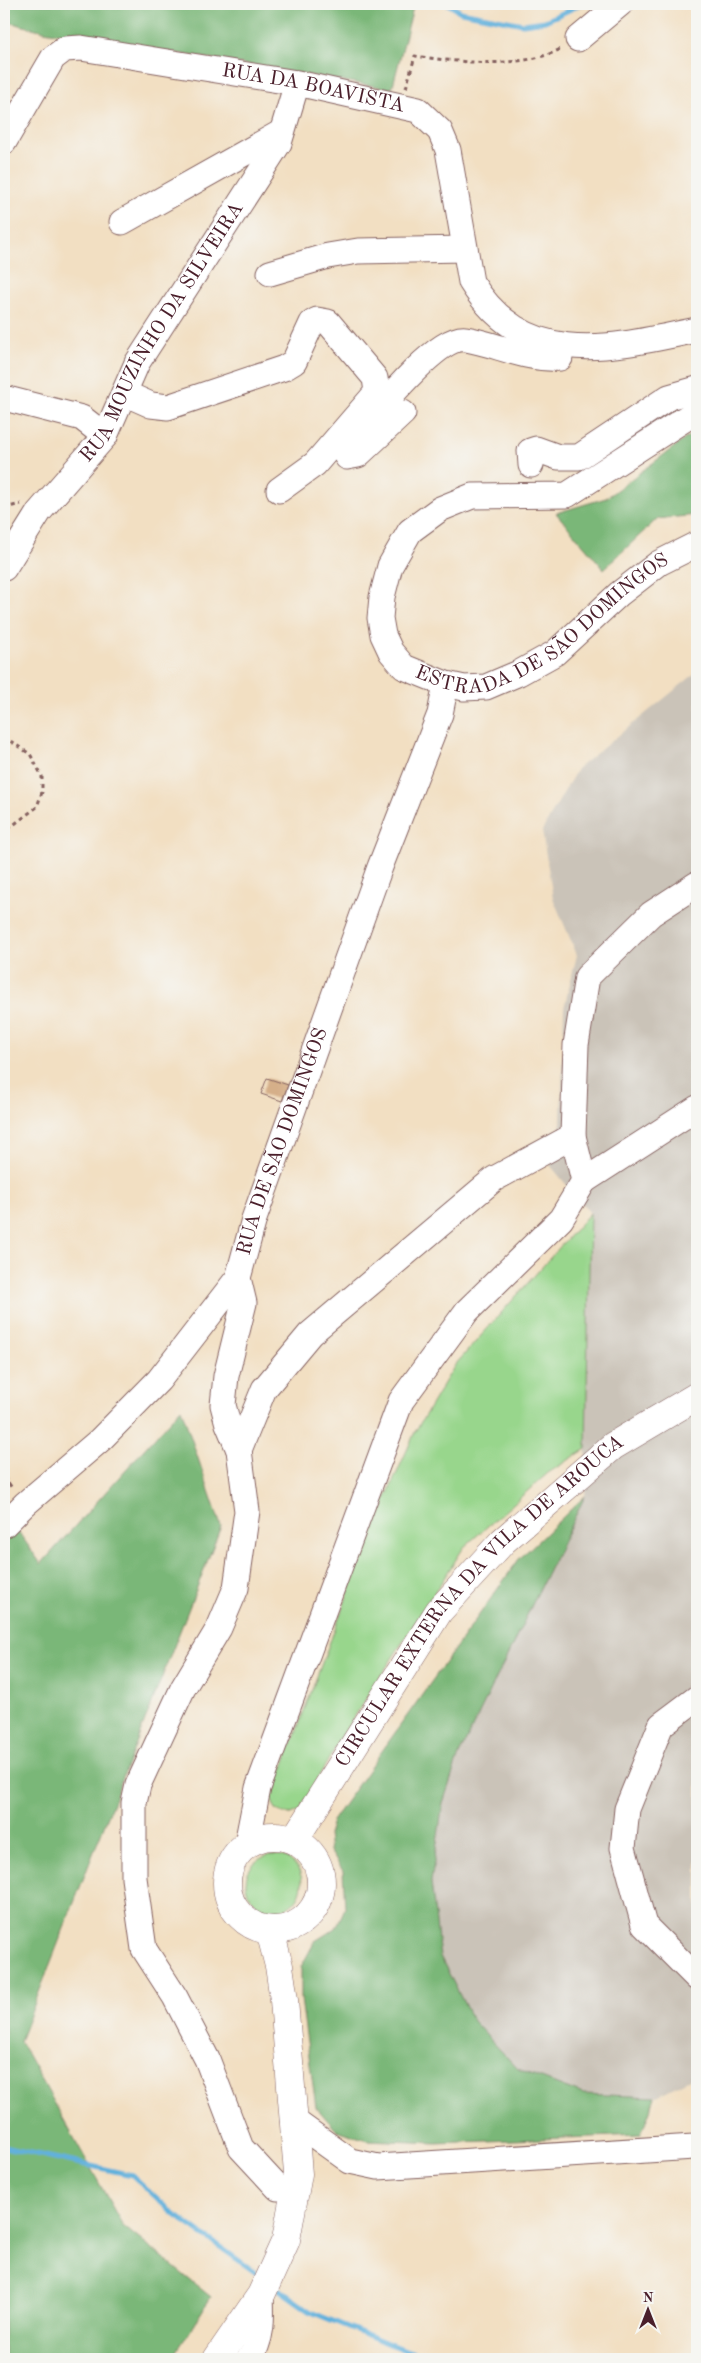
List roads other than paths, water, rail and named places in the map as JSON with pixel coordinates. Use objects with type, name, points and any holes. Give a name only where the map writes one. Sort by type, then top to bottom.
[{"type":"main road","name":"CIRCULAR EXTERNA DA VILA DE AROUCA","points":[[294,1840],[439,1611],[502,1541],[613,1446],[697,1396]]},
{"type":"main road","points":[[266,1837],[285,1837],[294,1840],[308,1850],[317,1864],[322,1879],[320,1896],[313,1911],[302,1922],[287,1929],[270,1931],[254,1926],[240,1917],[231,1903],[227,1887],[228,1870],[235,1856],[248,1844],[266,1837]]},
{"type":"main road","points":[[216,2359],[261,2295],[286,2240],[298,2174],[283,1992],[270,1931]]},
{"type":"street","points":[[578,39],[620,4]]},
{"type":"street","name":"RUA DA BOAVISTA","points":[[4,142],[53,58],[65,49],[81,48],[297,83],[418,110],[440,131],[448,150],[471,282],[482,299],[520,333],[549,344],[620,346],[697,330]]},
{"type":"street","name":"RUA MOUZINHO DA SILVEIRA","points":[[4,568],[39,512],[105,436],[137,363],[279,143],[297,83]]},
{"type":"street","points":[[122,222],[282,132]]},
{"type":"street","points":[[270,272],[328,256],[358,251],[465,249]]},
{"type":"street","points":[[124,393],[151,405],[168,407],[275,371],[294,362],[312,323],[317,320],[328,322],[375,378],[377,392],[315,464],[279,490]]},
{"type":"street","points":[[403,413],[358,455],[347,457],[344,452],[346,448],[408,378],[427,358],[452,341],[466,339],[554,359],[576,355],[581,352],[584,345]]},
{"type":"street","points":[[531,465],[530,451],[536,449],[558,457],[579,457],[669,397],[697,389]]},
{"type":"street","points":[[4,398],[82,418],[105,436]]},
{"type":"street","name":"ESTRADA DE SÃO DOMINGOS","points":[[697,411],[567,495],[472,496],[440,509],[410,531],[390,566],[384,589],[380,618],[383,635],[391,652],[404,666],[446,684],[464,688],[486,686],[519,673],[555,653],[619,594],[659,563],[697,544]]},
{"type":"street","name":"RUA DE SÃO DOMINGOS","points":[[4,1525],[100,1440],[159,1380],[238,1278],[254,1219],[380,867],[440,714],[446,684]]},
{"type":"street","points":[[584,1182],[572,1136],[576,1045],[587,977],[651,914],[697,884]]},
{"type":"street","points":[[248,1844],[258,1788],[401,1401],[467,1311],[561,1219],[584,1182],[697,1108]]},
{"type":"street","points":[[239,1450],[264,1389],[310,1334],[494,1179],[572,1136]]},
{"type":"street","points":[[238,1278],[244,1303],[226,1376],[223,1406],[239,1450],[248,1511],[236,1588],[219,1628],[183,1688],[138,1785],[134,1803],[134,1878],[144,1949],[175,1997],[208,2059],[241,2148],[278,2188]]},
{"type":"street","points":[[697,1698],[661,1725],[627,1809],[623,1848],[644,1925],[697,1978]]},
{"type":"street","points":[[293,2120],[350,2161],[378,2167],[694,2147]]},
{"type":"street","points":[[249,2359],[256,2350],[262,2322],[261,2295]]},
{"type":"waterway","points":[[448,4],[461,12],[523,24],[545,21],[582,4]]},
{"type":"waterway","points":[[4,2147],[132,2175],[174,2214],[255,2272]]},
{"type":"waterway","points":[[280,2290],[311,2312],[402,2349],[433,2359]]}]
